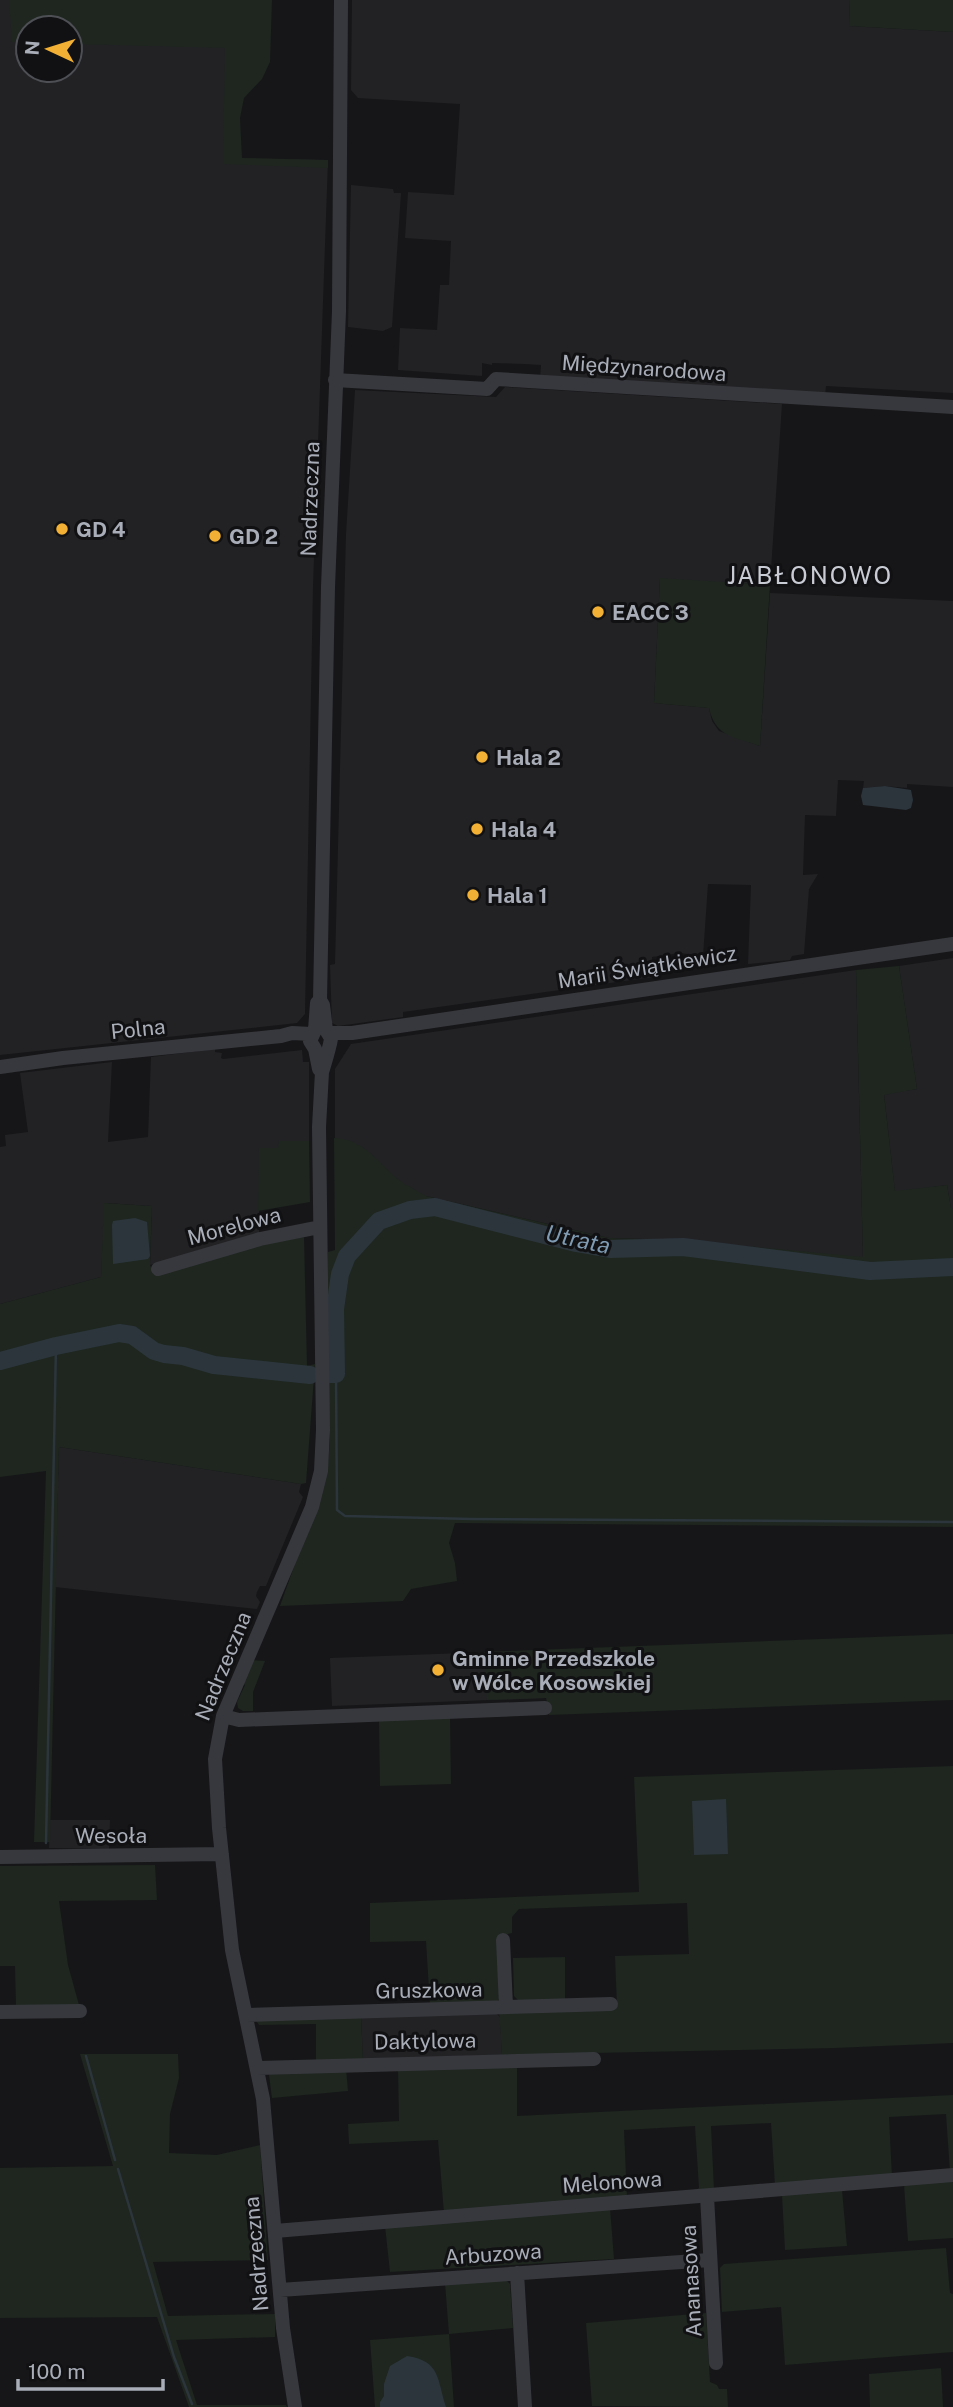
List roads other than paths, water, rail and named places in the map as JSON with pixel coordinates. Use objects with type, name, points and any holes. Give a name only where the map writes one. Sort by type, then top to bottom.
[{"type":"street","name":"Nadrzeczna","points":[[295,2407],[280,2290],[263,2099],[232,1950],[215,1759],[223,1716],[308,1519],[318,1483],[323,1430],[319,1127],[321,1039],[317,1003],[320,1000],[329,573],[341,196],[341,0]]},
{"type":"street","name":"Międzynarodowa","points":[[335,380],[487,389],[496,379],[953,407]]},
{"type":"street","name":"Marii Świątkiewicz","points":[[321,1039],[344,1038],[348,1034],[953,944]]},
{"type":"street","name":"Polna","points":[[0,1067],[281,1036],[284,1039],[321,1039]]},
{"type":"street","name":"Morelowa","points":[[158,1269],[260,1239],[320,1227]]},
{"type":"street","points":[[223,1716],[239,1720],[545,1708]]},
{"type":"street","name":"Wesoła","points":[[0,1857],[222,1854]]},
{"type":"street","points":[[503,1940],[506,2006]]},
{"type":"street","name":"Gruszkowa","points":[[247,2015],[611,2004]]},
{"type":"street","points":[[0,2012],[80,2011]]},
{"type":"street","name":"Daktylowa","points":[[258,2068],[594,2059]]},
{"type":"street","name":"Melonowa","points":[[275,2231],[953,2175]]},
{"type":"street","name":"Ananasowa","points":[[708,2196],[716,2362]]},
{"type":"street","name":"Arbuzowa","points":[[280,2290],[710,2260]]},
{"type":"street","points":[[517,2273],[525,2407]]},
{"type":"waterway","name":"Utrata","points":[[330,1374],[336,1374],[335,1309],[340,1274],[347,1256],[379,1221],[410,1210],[435,1207],[576,1243],[610,1249],[683,1247],[870,1271],[953,1267]]},
{"type":"waterway","name":"Utrata","points":[[0,1361],[119,1333],[132,1335],[154,1351],[214,1365],[310,1375]]},
{"type":"waterway","points":[[46,1843],[56,1346]]},
{"type":"waterway","points":[[336,1374],[337,1510],[345,1516],[953,1522]]},
{"type":"waterway","points":[[86,2056],[115,2160]]},
{"type":"waterway","points":[[118,2169],[174,2357],[192,2404]]},
{"type":"place","name":"GD 4","points":[[62,529]]},
{"type":"place","name":"GD 2","points":[[215,536]]},
{"type":"place","name":"EACC 3","points":[[598,612]]},
{"type":"place","name":"Hala 2","points":[[482,757]]},
{"type":"place","name":"Hala 4","points":[[477,829]]},
{"type":"place","name":"Hala 1","points":[[473,895]]},
{"type":"place","name":"Gminne Przedszkole w Wólce Kosowskiej","points":[[438,1670]]},
{"type":"district","name":"JABŁONOWO","points":[[810,575]]}]
